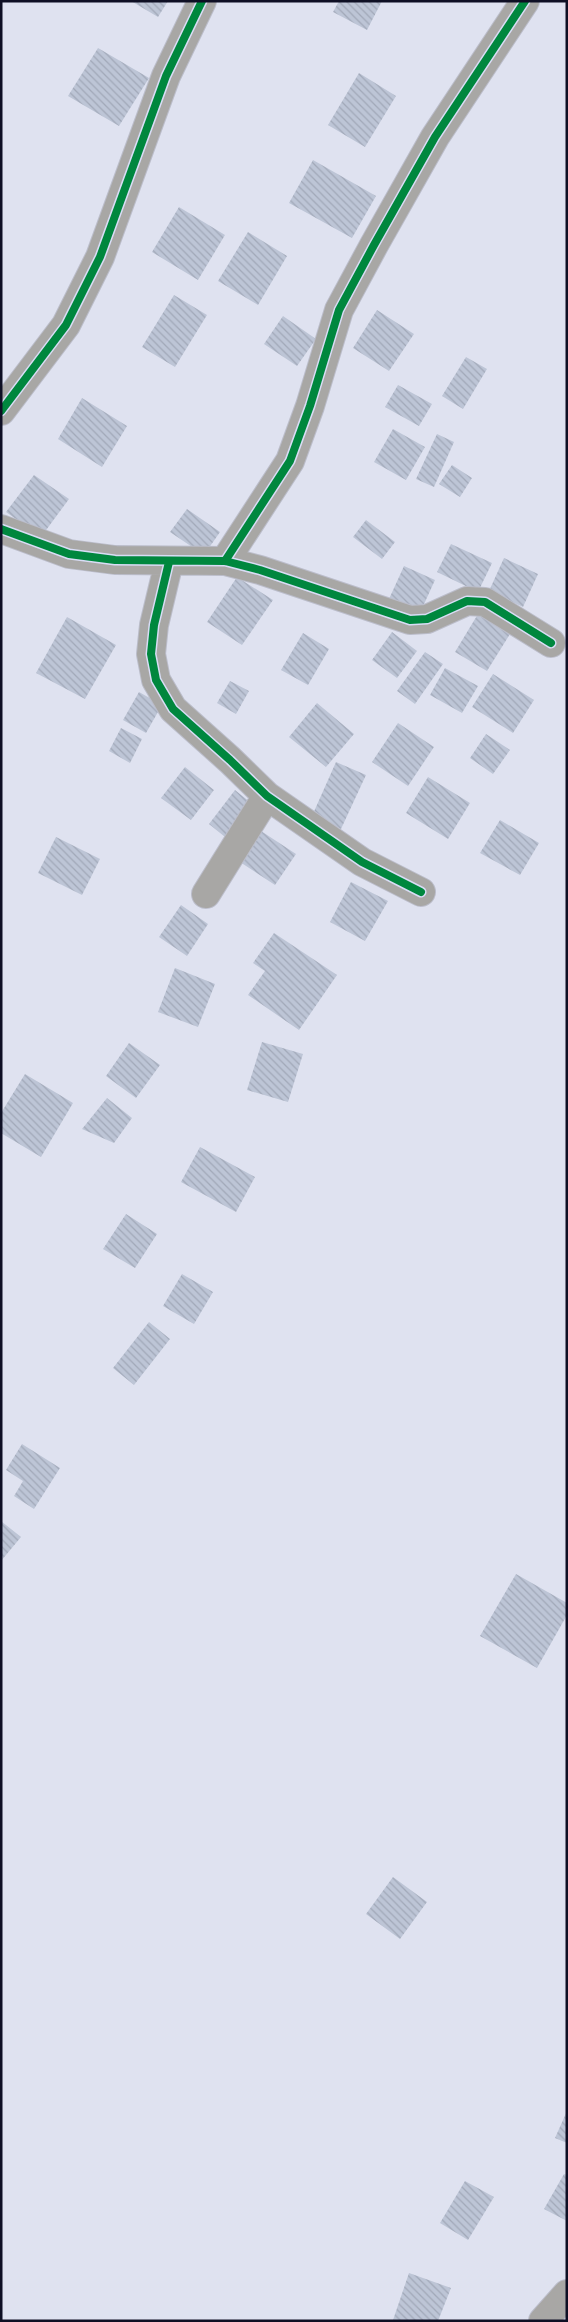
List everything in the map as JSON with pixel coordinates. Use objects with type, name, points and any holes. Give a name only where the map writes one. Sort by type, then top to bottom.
[{"type":"street","points":[[1,411],[71,316],[100,257],[166,76],[202,1]]},
{"type":"street","points":[[225,561],[290,461],[310,406],[339,310],[435,137],[525,1]]},
{"type":"street","points":[[1,529],[69,554],[115,560],[169,562],[225,561],[260,570],[410,620],[427,619],[467,601],[485,602],[551,643]]},
{"type":"street","points":[[169,562],[154,624],[151,654],[156,680],[173,709],[267,796],[362,862],[422,892]]},
{"type":"street","points":[[206,894],[267,796]]},
{"type":"street","points":[[543,2321],[567,2294]]},
{"type":"building","points":[[131,1],[168,1],[158,17]]},
{"type":"building","points":[[339,1],[382,1],[367,30],[333,12]]},
{"type":"building","points":[[98,48],[149,78],[119,126],[68,96]]},
{"type":"building","points":[[359,73],[396,96],[365,147],[328,125]]},
{"type":"building","points":[[313,160],[376,196],[352,238],[289,203]]},
{"type":"building","points":[[179,207],[225,235],[198,280],[152,252]]},
{"type":"building","points":[[248,232],[287,256],[258,305],[218,281]]},
{"type":"building","points":[[174,295],[207,315],[175,367],[142,347]]},
{"type":"building","points":[[377,310],[414,334],[389,371],[353,348]]},
{"type":"building","points":[[283,316],[316,339],[297,366],[264,344]]},
{"type":"building","points":[[466,357],[487,369],[463,409],[442,396]]},
{"type":"building","points":[[398,385],[432,404],[419,426],[385,407]]},
{"type":"building","points":[[82,398],[127,426],[102,467],[58,439]]},
{"type":"building","points":[[393,429],[425,447],[406,480],[374,462]]},
{"type":"building","points":[[437,434],[454,442],[434,487],[416,479]]},
{"type":"building","points":[[452,465],[472,478],[460,497],[439,484]]},
{"type":"building","points":[[34,475],[69,499],[41,537],[6,512]]},
{"type":"building","points":[[187,509],[220,532],[204,555],[170,532]]},
{"type":"building","points":[[366,520],[395,542],[382,559],[353,537]]},
{"type":"building","points":[[451,544],[492,563],[478,592],[437,572]]},
{"type":"building","points":[[504,558],[538,574],[523,607],[489,591]]},
{"type":"building","points":[[404,566],[435,580],[420,613],[389,599]]},
{"type":"building","points":[[237,577],[273,600],[242,645],[207,622]]},
{"type":"building","points":[[478,614],[510,634],[487,671],[455,652]]},
{"type":"building","points":[[67,617],[116,645],[85,699],[36,673]]},
{"type":"building","points":[[392,632],[417,651],[397,678],[372,660]]},
{"type":"building","points":[[303,633],[329,649],[308,685],[281,670]]},
{"type":"building","points":[[425,652],[443,664],[415,704],[397,691]]},
{"type":"building","points":[[445,668],[478,686],[462,713],[430,695]]},
{"type":"building","points":[[493,674],[534,700],[513,733],[472,707]]},
{"type":"building","points":[[230,681],[249,691],[236,714],[217,703]]},
{"type":"building","points":[[139,692],[162,705],[146,733],[123,720]]},
{"type":"building","points":[[317,703],[354,734],[326,767],[289,737]]},
{"type":"building","points":[[398,723],[434,747],[408,786],[372,762]]},
{"type":"building","points":[[121,728],[142,739],[130,763],[109,751]]},
{"type":"building","points":[[486,734],[510,750],[493,774],[470,758]]},
{"type":"building","points":[[336,762],[366,775],[341,829],[312,816]]},
{"type":"building","points":[[185,767],[214,790],[191,820],[161,798]]},
{"type":"building","points":[[428,777],[470,803],[448,839],[406,813]]},
{"type":"building","points":[[235,790],[256,807],[230,841],[209,824]]},
{"type":"building","points":[[500,820],[539,843],[520,875],[480,853]]},
{"type":"building","points":[[261,831],[296,854],[275,885],[240,862]]},
{"type":"building","points":[[56,837],[100,859],[82,895],[38,873]]},
{"type":"building","points":[[351,882],[388,901],[365,941],[330,922]]},
{"type":"building","points":[[181,905],[208,924],[187,956],[159,937]]},
{"type":"building","points":[[274,933],[337,975],[299,1030],[248,995],[265,971],[253,963]]},
{"type":"building","points":[[175,968],[215,984],[198,1027],[158,1012]]},
{"type":"building","points":[[262,1042],[303,1054],[288,1102],[247,1090]]},
{"type":"building","points":[[129,1043],[160,1065],[136,1098],[106,1076]]},
{"type":"building","points":[[25,1074],[73,1103],[41,1157],[1,1133],[1,1113]]},
{"type":"building","points":[[107,1098],[132,1118],[114,1143],[82,1129]]},
{"type":"building","points":[[200,1147],[255,1177],[236,1212],[181,1182]]},
{"type":"building","points":[[126,1214],[157,1234],[135,1268],[103,1249]]},
{"type":"building","points":[[182,1274],[213,1292],[194,1324],[163,1306]]},
{"type":"building","points":[[149,1322],[170,1339],[134,1385],[113,1368]]},
{"type":"building","points":[[22,1444],[60,1468],[34,1509],[14,1496],[23,1481],[6,1470]]},
{"type":"building","points":[[1,1521],[21,1537],[1,1561]]},
{"type":"building","points":[[516,1574],[567,1603],[567,1615],[537,1668],[480,1636]]},
{"type":"building","points":[[393,1877],[427,1902],[400,1939],[366,1914]]},
{"type":"building","points":[[567,2111],[567,2143],[555,2138]]},
{"type":"building","points":[[564,2174],[567,2175],[567,2221],[544,2209]]},
{"type":"building","points":[[465,2181],[494,2197],[468,2240],[440,2223]]},
{"type":"building","points":[[409,2273],[451,2288],[438,2321],[393,2320]]},
{"type":"cycle path","points":[[1,411],[66,325],[100,257],[166,76],[202,1]]},
{"type":"cycle path","points":[[225,561],[290,461],[310,406],[339,310],[435,137],[525,1]]},
{"type":"cycle path","points":[[1,529],[69,554],[115,560],[225,561],[260,570],[410,620],[427,619],[467,601],[485,602],[551,643]]},
{"type":"cycle path","points":[[169,562],[154,625],[151,654],[156,680],[173,709],[267,796],[362,862],[421,892]]}]
